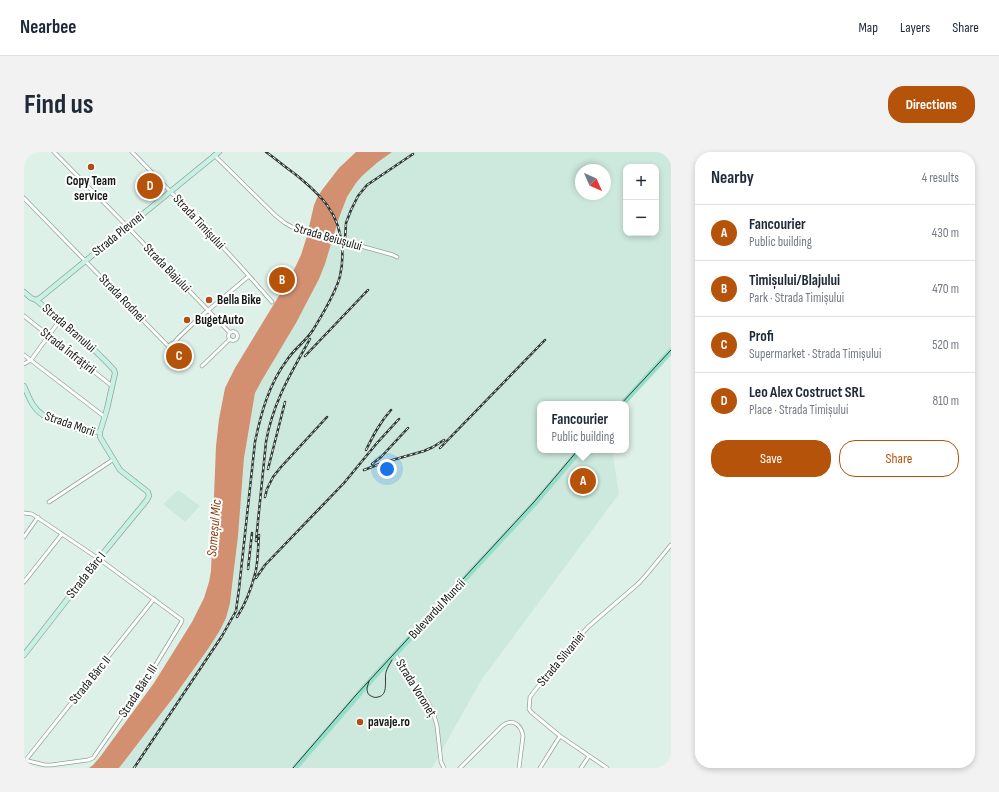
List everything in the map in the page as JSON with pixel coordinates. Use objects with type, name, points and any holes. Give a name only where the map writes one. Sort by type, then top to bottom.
[{"type":"main road","points":[[625,401],[671,351]]},
{"type":"main road","name":"Bulevardul Muncii","points":[[294,768],[367,684],[534,504],[577,453]]},
{"type":"street","name":"Strada Blajului","points":[[54,152],[230,333]]},
{"type":"street","name":"Strada Timișului","points":[[132,152],[250,276],[272,302]]},
{"type":"street","name":"Strada Plevnei","points":[[36,300],[217,153]]},
{"type":"street","name":"Strada Beiușului","points":[[217,153],[284,223],[292,227],[397,257]]},
{"type":"street","name":"Strada Rodnei","points":[[24,198],[169,346]]},
{"type":"street","points":[[174,343],[177,344],[178,349],[171,352],[169,349],[170,344],[174,343],[208,310],[250,276]]},
{"type":"street","name":"Strada Branului","points":[[24,292],[60,320],[112,367],[115,371],[112,386]]},
{"type":"street","name":"Strada Înfrățirii","points":[[24,316],[112,386]]},
{"type":"street","points":[[24,364],[31,360],[60,320]]},
{"type":"street","points":[[202,366],[230,339],[235,340],[237,335],[235,332],[232,331],[228,335],[230,339]]},
{"type":"street","points":[[24,354],[105,417]]},
{"type":"street","name":"Strada Morii","points":[[24,386],[33,406],[42,415],[74,428],[100,432],[100,437],[123,473],[148,492],[149,496]]},
{"type":"street","points":[[100,432],[112,386]]},
{"type":"street","points":[[49,502],[114,459]]},
{"type":"street","name":"Strada Bărc I","points":[[24,655],[149,496]]},
{"type":"street","points":[[24,513],[32,514],[38,517],[154,599]]},
{"type":"street","points":[[24,537],[38,517]]},
{"type":"street","points":[[24,582],[62,534]]},
{"type":"street","name":"Strada Silvaniei","points":[[607,768],[560,736],[536,716],[529,709],[530,697],[559,659],[588,627],[639,583],[671,545]]},
{"type":"street","name":"Strada Bărc III","points":[[24,760],[51,765],[92,759],[141,689],[182,623],[181,618],[154,599]]},
{"type":"street","name":"Strada Bărc II","points":[[24,760],[154,599]]},
{"type":"street","name":"Strada Voroneț","points":[[395,654],[429,704],[434,715],[438,726],[444,768]]},
{"type":"street","points":[[460,768],[504,724],[511,722],[518,725],[523,736],[519,768]]},
{"type":"street","points":[[540,768],[560,736]]},
{"type":"street","points":[[581,768],[589,756]]},
{"type":"shaded area","points":[[392,152],[671,152],[671,348],[621,401],[537,401],[537,453],[612,453],[619,494],[482,679],[432,768],[119,768],[173,698],[208,649],[226,618],[230,603],[234,574],[245,451],[255,393],[274,358],[288,337],[322,272],[347,197],[356,183],[378,162]]},
{"type":"shaded area","points":[[283,272],[288,275],[280,287],[276,284]]},
{"type":"shaded area","points":[[178,490],[200,506],[185,522],[163,504]]},
{"type":"water","name":"Someșul Mic","points":[[356,152],[392,152],[362,176],[347,197],[319,279],[296,323],[255,393],[244,458],[238,536],[230,603],[226,618],[208,649],[173,698],[119,768],[89,768],[100,757],[154,683],[192,622],[204,598],[211,571],[216,446],[225,388],[235,368],[291,276],[301,255],[317,198],[339,168]]},
{"type":"tram line","points":[[624,401],[671,350]]},
{"type":"tram line","points":[[293,768],[356,695],[534,502],[575,453]]},
{"type":"tram line","points":[[369,681],[367,688],[368,694],[375,697],[381,696],[385,690],[386,672],[392,660]]},
{"type":"railway","points":[[134,768],[222,636],[236,611],[255,442],[266,399],[281,369],[290,356],[313,330],[332,297],[340,276],[342,262],[340,236],[337,225],[328,206],[321,197],[295,174],[266,152]]},
{"type":"railway","points":[[345,239],[346,223],[358,196],[367,185],[413,154]]},
{"type":"railway","points":[[305,356],[368,290]]},
{"type":"railway","points":[[256,541],[266,442],[269,427],[284,388],[310,339]]},
{"type":"railway","points":[[440,448],[545,340]]},
{"type":"railway","points":[[268,469],[285,402]]},
{"type":"railway","points":[[366,450],[380,424],[391,410]]},
{"type":"railway","points":[[265,497],[273,477],[327,417]]},
{"type":"railway","points":[[256,578],[265,565],[344,483],[399,419]]},
{"type":"railway","points":[[372,464],[381,457],[408,428]]},
{"type":"railway","points":[[364,470],[382,463],[424,451],[444,440]]},
{"type":"railway","points":[[248,569],[252,533]]},
{"type":"railway","points":[[237,617],[251,589],[256,570],[259,535]]},
{"type":"place","name":"Copy Team service","points":[[91,167]]},
{"type":"place","name":"Leo Alex Costruct SRL","points":[[150,186]]},
{"type":"place","name":"Timișului/Blajului","points":[[282,280]]},
{"type":"place","name":"Bella Bike","points":[[209,300]]},
{"type":"place","name":"BugetAuto","points":[[187,320]]},
{"type":"place","name":"Profi","points":[[179,356]]},
{"type":"place","name":"Fancourier","points":[[583,481]]},
{"type":"place","name":"pavaje.ro","points":[[360,722]]}]
